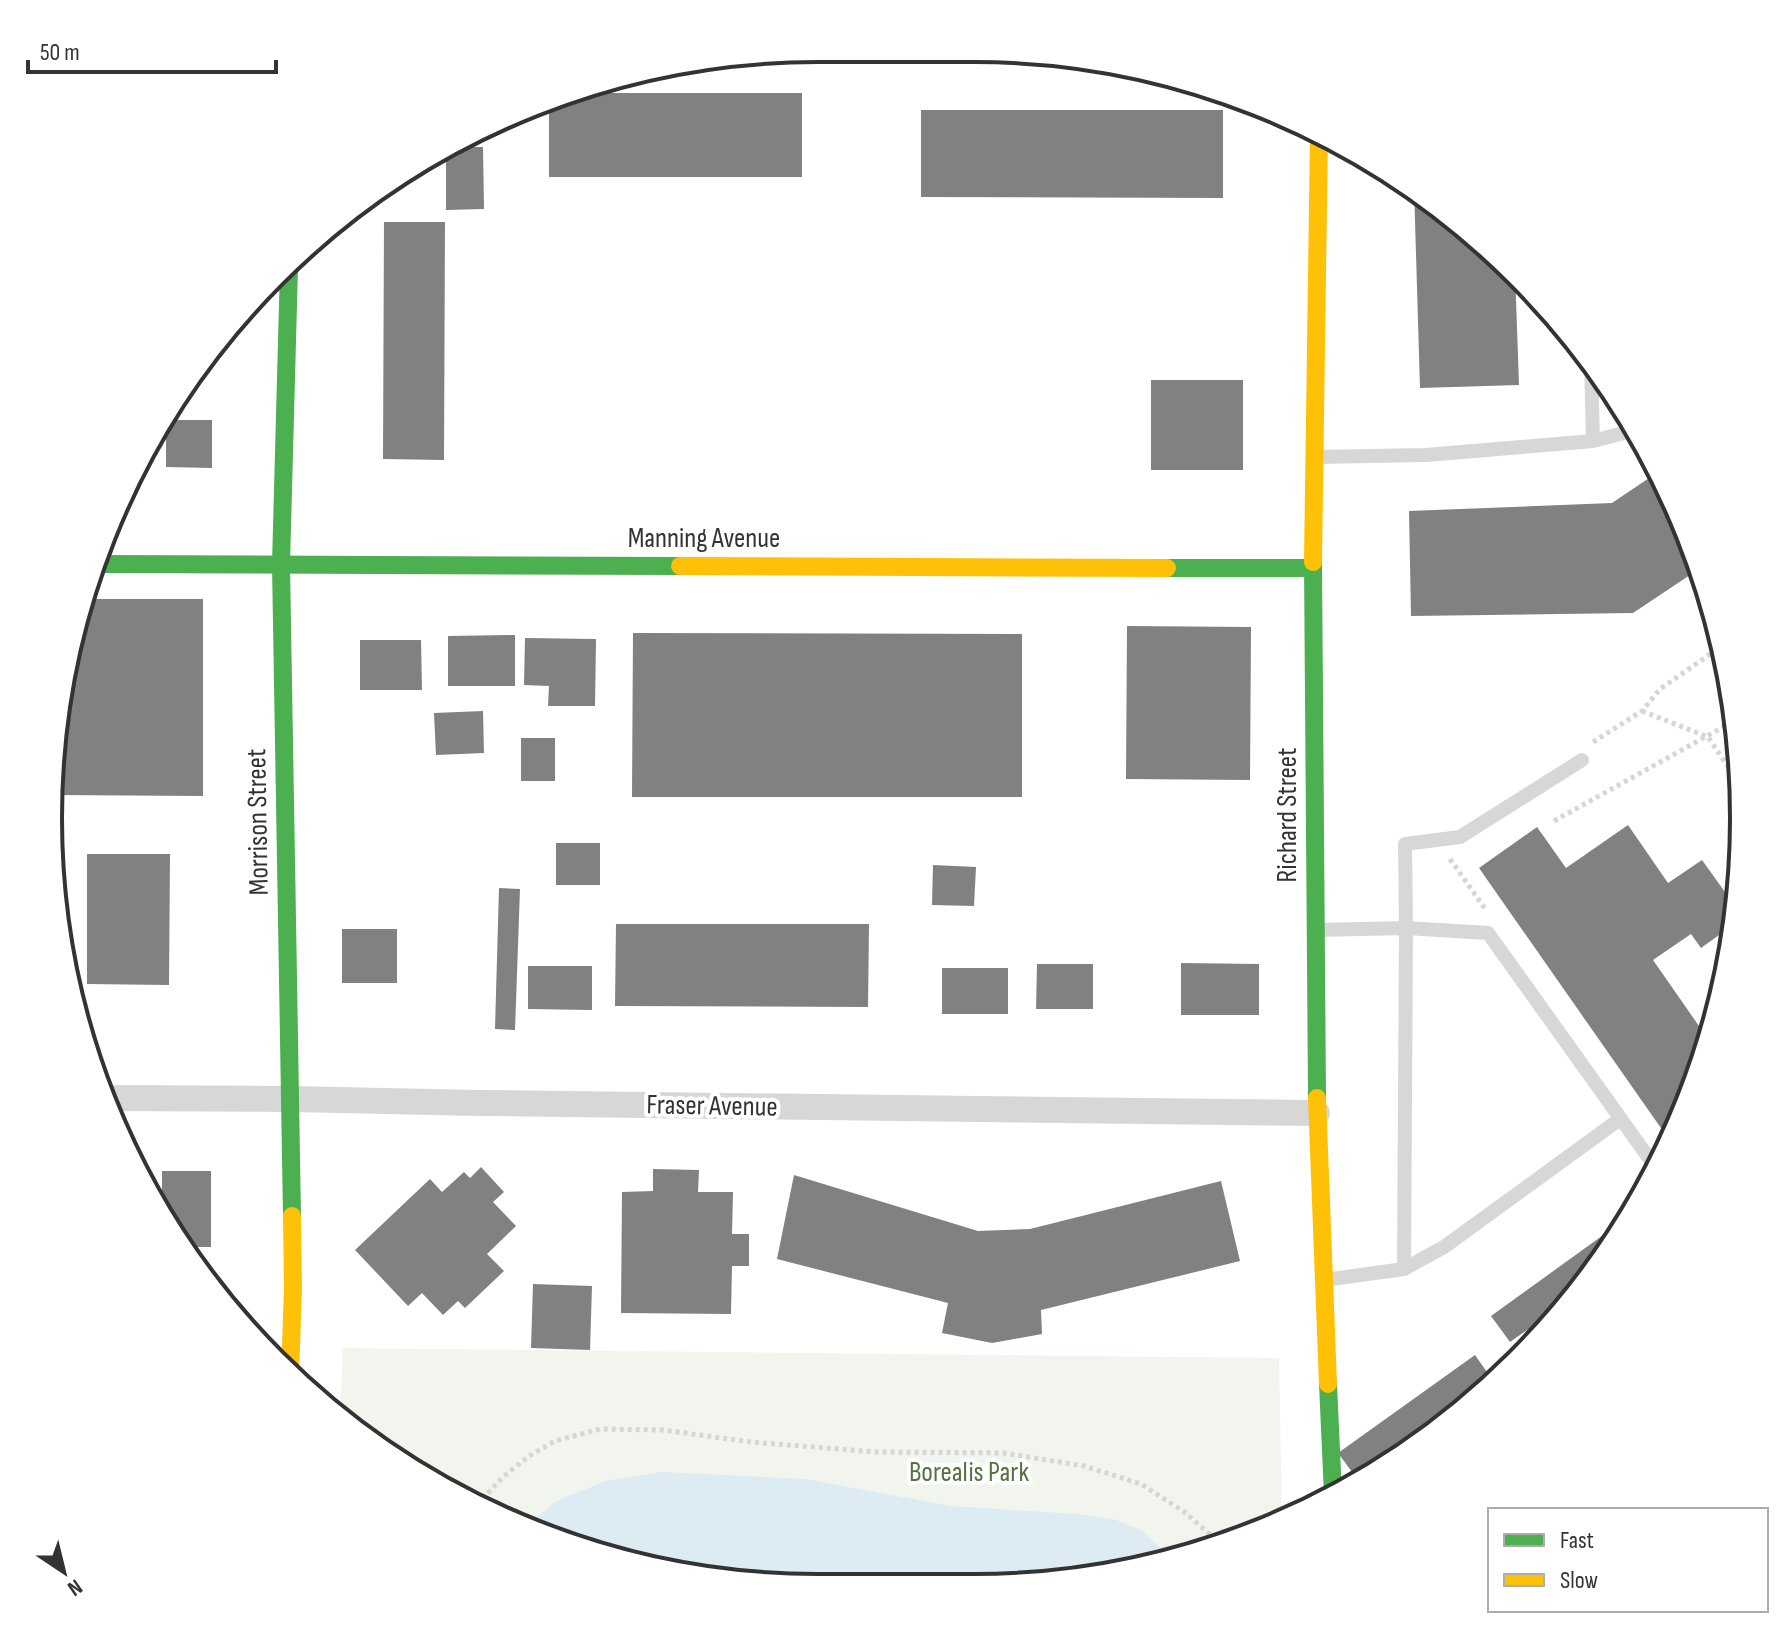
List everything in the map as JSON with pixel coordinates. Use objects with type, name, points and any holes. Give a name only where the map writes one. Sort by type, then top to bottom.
[{"type":"street","name":"Richard Street","points":[[1319,146],[1313,568],[1317,1113],[1332,1483]]},
{"type":"street","name":"Morrison Street","points":[[289,278],[281,564],[291,1099],[291,1360]]},
{"type":"street","name":"Manning Avenue","points":[[106,564],[1313,568]]},
{"type":"street","name":"Fraser Avenue","points":[[116,1098],[1317,1113]]},
{"type":"lane","points":[[1592,382],[1593,441]]},
{"type":"lane","points":[[1314,457],[1426,455],[1593,441],[1625,433]]},
{"type":"lane","points":[[1404,1269],[1405,844],[1460,837],[1582,754]]},
{"type":"lane","points":[[1316,930],[1406,928],[1488,933],[1649,1158]]},
{"type":"lane","points":[[1323,1280],[1404,1269],[1444,1247],[1620,1119]]},
{"type":"path","points":[[1582,754],[1642,711],[1660,689],[1711,654]]},
{"type":"path","points":[[1642,711],[1708,737],[1728,766]]},
{"type":"path","points":[[1554,821],[1725,727]]},
{"type":"path","points":[[1452,838],[1440,845],[1486,909]]},
{"type":"path","points":[[485,1496],[529,1456],[555,1441],[600,1429],[663,1430],[751,1442],[876,1452],[1004,1453],[1084,1466],[1141,1484],[1183,1511],[1211,1536]]},
{"type":"green space","name":"Borealis Park","points":[[343,1348],[1279,1358],[1282,1508],[1217,1534],[1170,1548],[1073,1568],[974,1574],[818,1574],[719,1568],[622,1548],[529,1516],[440,1473],[398,1447],[341,1403]]},
{"type":"shaded area","points":[[662,1472],[805,1479],[951,1506],[1077,1514],[1116,1520],[1143,1531],[1161,1550],[1073,1568],[1023,1572],[769,1572],[719,1568],[622,1548],[535,1518],[556,1501],[606,1481]]},
{"type":"building","points":[[605,93],[802,93],[802,177],[549,177],[549,112],[575,102]]},
{"type":"building","points":[[921,110],[1223,110],[1223,198],[921,197]]},
{"type":"building","points":[[471,147],[483,147],[484,209],[446,210],[446,160]]},
{"type":"building","points":[[1415,204],[1516,290],[1519,385],[1420,388]]},
{"type":"building","points":[[384,222],[445,222],[444,460],[383,459]]},
{"type":"building","points":[[1151,380],[1243,380],[1243,470],[1151,470]]},
{"type":"building","points":[[175,420],[212,420],[212,468],[166,467],[166,435]]},
{"type":"building","points":[[1649,478],[1690,575],[1633,613],[1411,616],[1409,511],[1612,503]]},
{"type":"building","points":[[95,599],[203,599],[203,796],[63,795],[68,719]]},
{"type":"building","points":[[1127,626],[1251,627],[1250,780],[1126,779]]},
{"type":"building","points":[[633,633],[1022,634],[1022,797],[632,797]]},
{"type":"building","points":[[515,635],[515,686],[448,686],[448,636]]},
{"type":"building","points":[[525,638],[596,639],[595,706],[548,706],[549,686],[524,685]]},
{"type":"building","points":[[360,640],[421,640],[422,690],[360,690]]},
{"type":"building","points":[[483,711],[484,753],[436,755],[434,713]]},
{"type":"building","points":[[521,738],[555,738],[555,781],[521,781]]},
{"type":"building","points":[[1628,825],[1668,883],[1702,860],[1726,893],[1721,934],[1701,948],[1691,934],[1653,960],[1700,1027],[1662,1130],[1479,868],[1537,827],[1566,868]]},
{"type":"building","points":[[556,843],[600,843],[600,885],[556,885]]},
{"type":"building","points":[[87,854],[170,854],[169,985],[87,984]]},
{"type":"building","points":[[933,865],[976,867],[974,906],[932,905]]},
{"type":"building","points":[[499,888],[520,889],[515,1030],[495,1029]]},
{"type":"building","points":[[616,924],[869,924],[868,1007],[615,1006]]},
{"type":"building","points":[[342,929],[397,929],[397,983],[342,983]]},
{"type":"building","points":[[1181,963],[1259,964],[1259,1015],[1181,1015]]},
{"type":"building","points":[[1037,964],[1093,964],[1093,1009],[1036,1009]]},
{"type":"building","points":[[528,966],[592,966],[592,1010],[528,1009]]},
{"type":"building","points":[[942,968],[1008,968],[1008,1014],[942,1014]]},
{"type":"building","points":[[481,1167],[504,1192],[493,1202],[516,1226],[487,1254],[504,1271],[465,1308],[458,1301],[443,1315],[422,1293],[408,1306],[355,1250],[430,1179],[442,1192],[464,1172],[470,1178]]},
{"type":"building","points":[[653,1169],[699,1170],[698,1192],[733,1192],[732,1234],[749,1234],[749,1266],[732,1266],[731,1314],[621,1313],[622,1192],[653,1191]]},
{"type":"building","points":[[162,1171],[211,1171],[211,1247],[196,1247],[162,1194]]},
{"type":"building","points":[[794,1175],[978,1231],[1030,1229],[1221,1181],[1240,1261],[1041,1310],[1042,1334],[992,1343],[942,1333],[948,1303],[777,1259]]},
{"type":"building","points":[[1606,1233],[1574,1278],[1534,1325],[1510,1342],[1491,1316]]},
{"type":"building","points":[[533,1284],[592,1286],[590,1350],[531,1348]]},
{"type":"building","points":[[1475,1355],[1487,1372],[1434,1418],[1353,1473],[1338,1453]]},
{"type":"traffic: fast","points":[[289,278],[281,564],[292,1216]]},
{"type":"traffic: fast","points":[[1313,562],[1317,1098]]},
{"type":"traffic: fast","points":[[106,564],[680,566]]},
{"type":"traffic: fast","points":[[1167,568],[1313,568]]},
{"type":"traffic: fast","points":[[1328,1384],[1332,1483]]},
{"type":"traffic: slow","points":[[1313,562],[1319,146]]},
{"type":"traffic: slow","points":[[680,566],[1167,568]]},
{"type":"traffic: slow","points":[[1317,1098],[1328,1384]]},
{"type":"traffic: slow","points":[[291,1360],[292,1216]]}]
